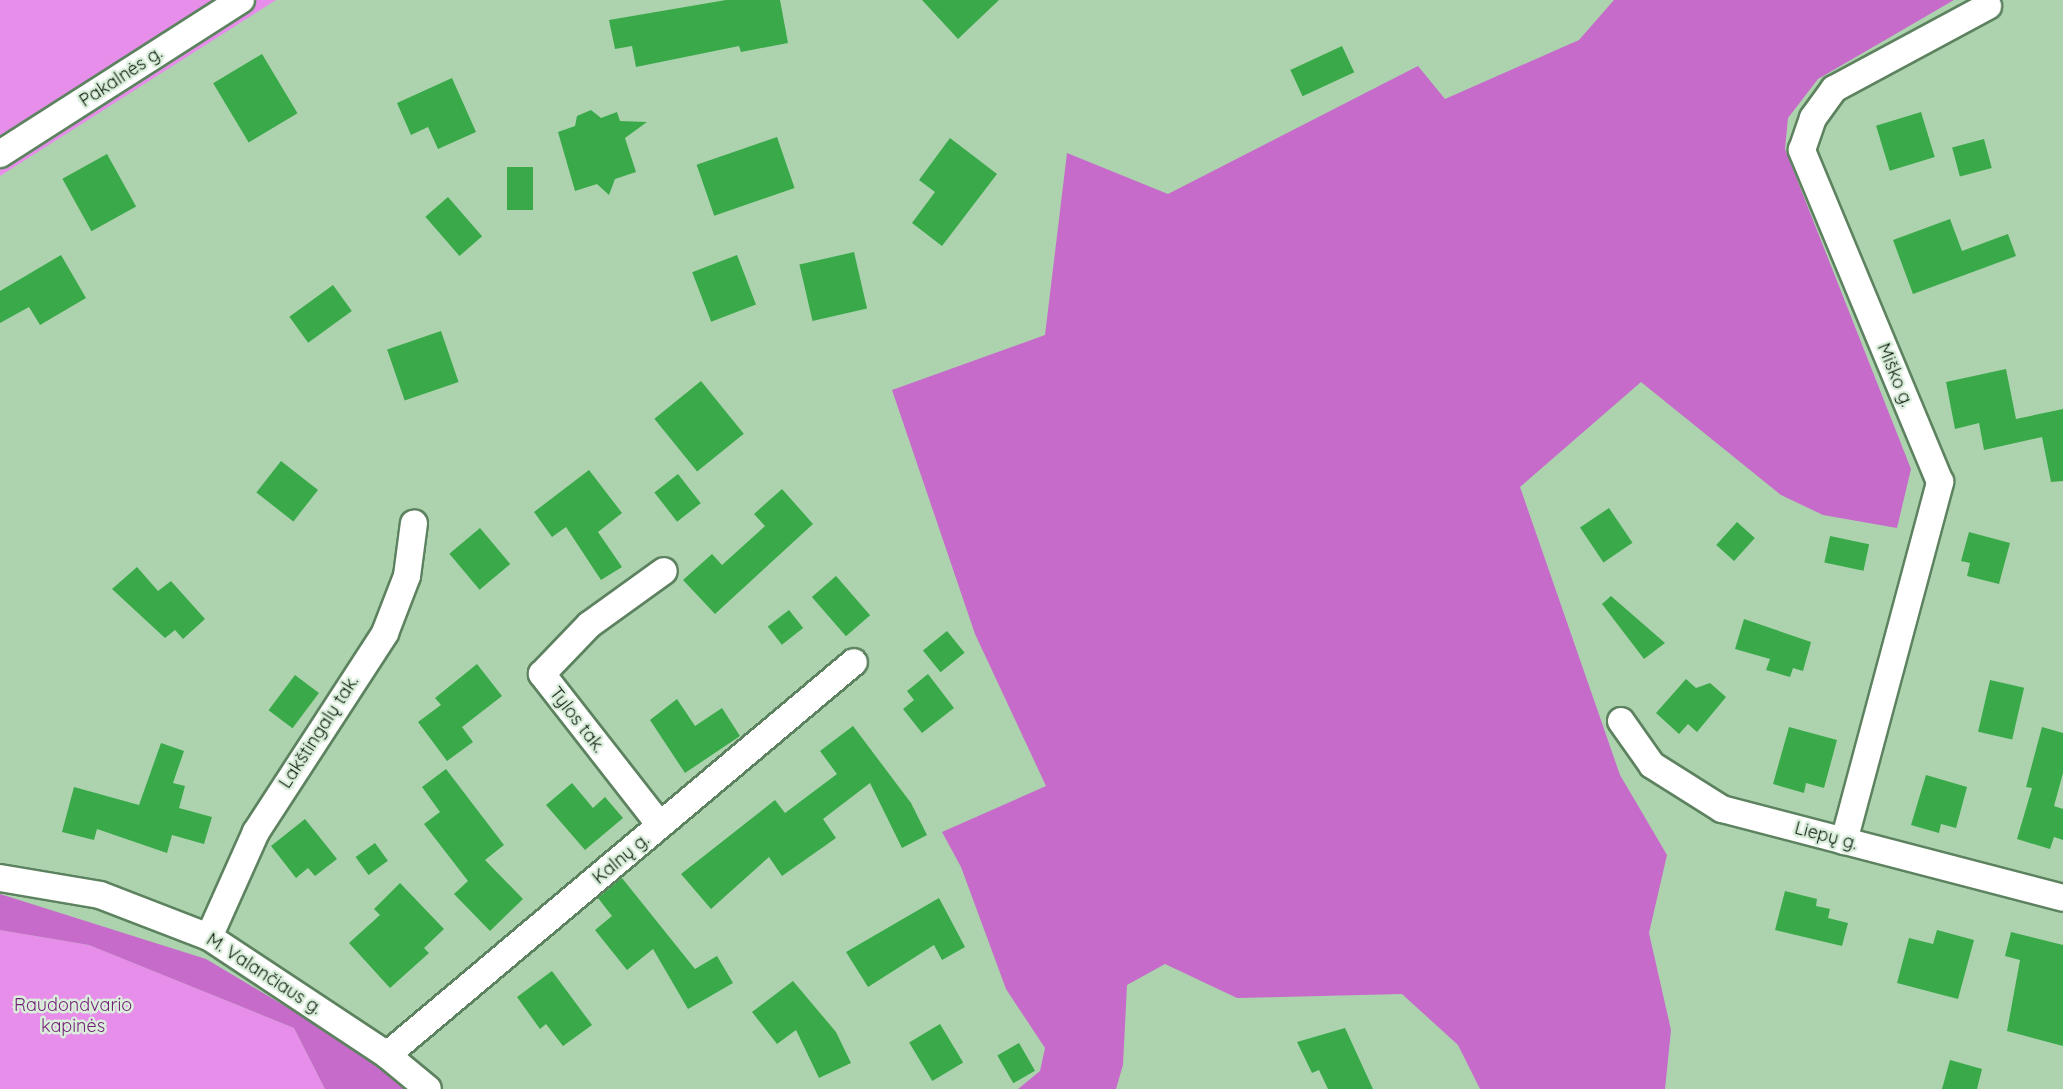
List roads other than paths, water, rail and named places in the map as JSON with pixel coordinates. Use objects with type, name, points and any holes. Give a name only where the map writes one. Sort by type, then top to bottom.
[{"type":"street","name":"Pakalnės g.","points":[[0,154],[241,0]]},
{"type":"street","name":"Miško g.","points":[[1844,841],[1940,482],[1802,150],[1813,118],[1834,89],[1988,6]]},
{"type":"street","name":"Lakštingalų tak.","points":[[209,937],[256,832],[384,633],[407,576],[414,523]]},
{"type":"street","name":"Tylos tak.","points":[[660,825],[542,674],[589,625],[664,571]]},
{"type":"street","name":"Kalnų g.","points":[[387,1055],[854,663]]},
{"type":"street","name":"Liepų g.","points":[[1621,721],[1652,765],[1689,792],[1722,809],[2063,898]]},
{"type":"street","name":"M. Valančiaus g.","points":[[0,878],[100,895],[209,937],[387,1055],[428,1089]]},
{"type":"park label","name":"Raudondvario kapinės","points":[[73,1016]]}]
